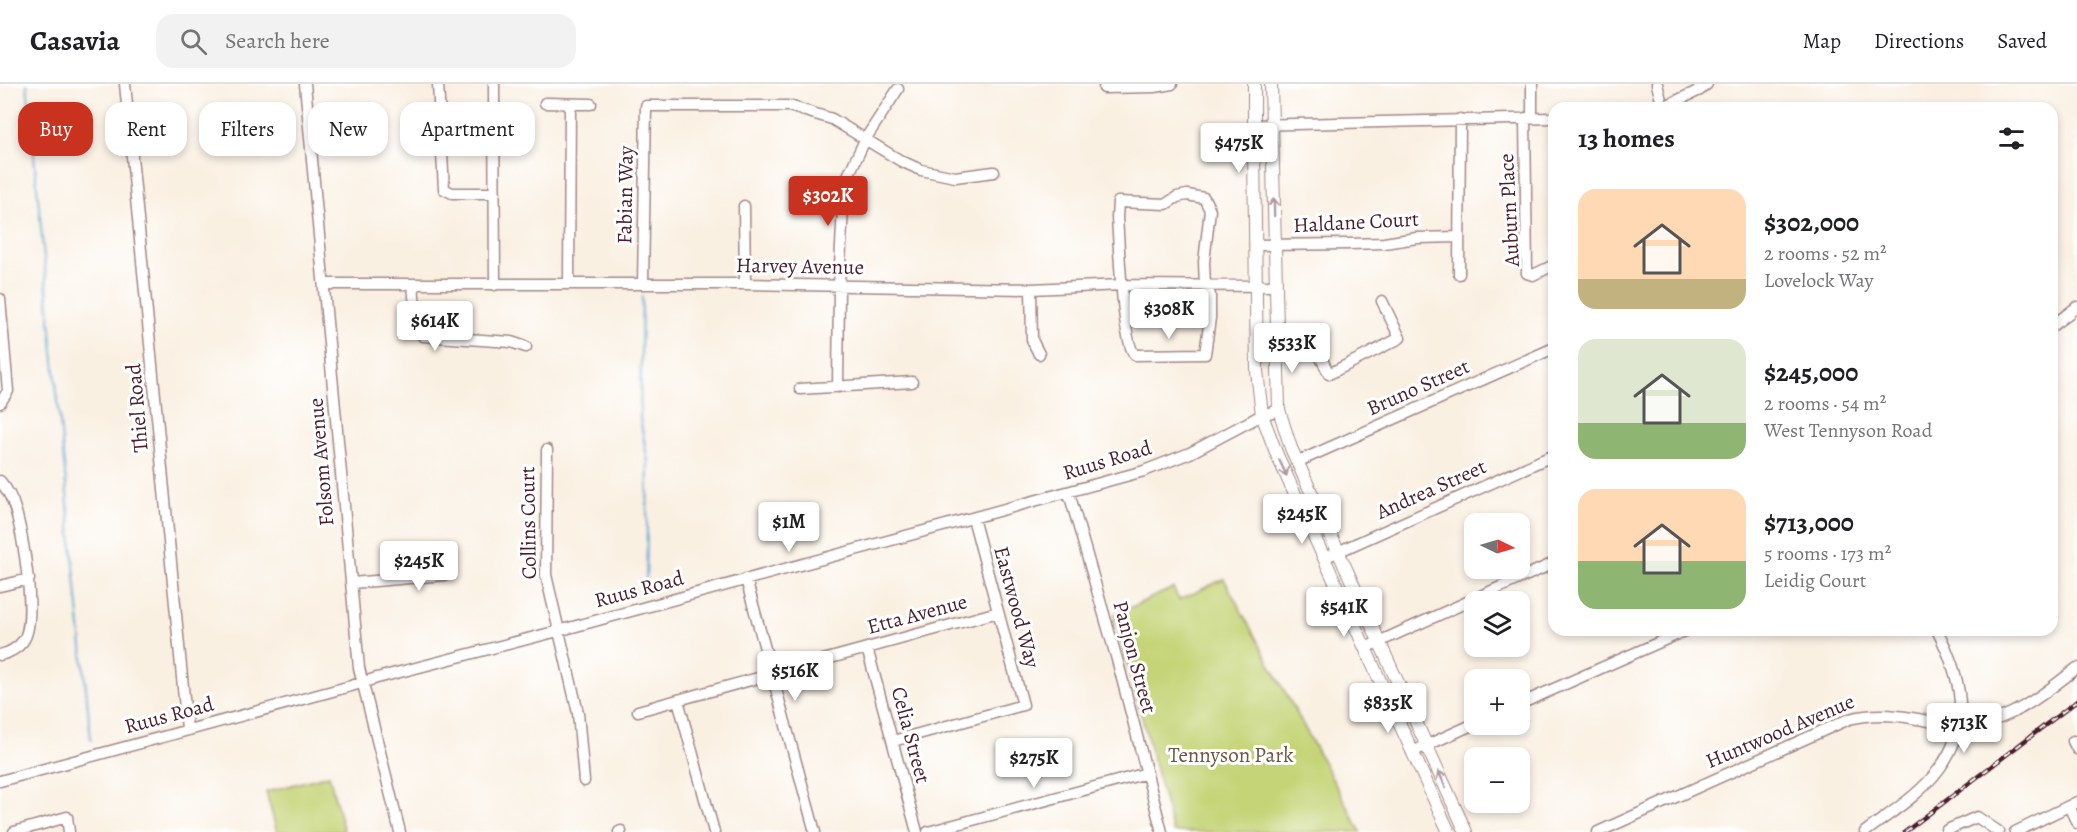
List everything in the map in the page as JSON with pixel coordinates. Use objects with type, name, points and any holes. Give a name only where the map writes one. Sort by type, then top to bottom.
[{"type":"main road","points":[[1254,84],[1257,371],[1262,416],[1277,455],[1449,832]]},
{"type":"main road","points":[[1271,84],[1275,340],[1279,410],[1290,448],[1466,832]]},
{"type":"street","name":"Thiel Road","points":[[125,84],[187,729]]},
{"type":"street","name":"Folsom Avenue","points":[[305,84],[362,683],[400,832]]},
{"type":"street","points":[[438,84],[444,189],[452,193],[495,193]]},
{"type":"street","points":[[494,84],[495,285]]},
{"type":"street","points":[[1104,88],[1154,87],[1172,84]]},
{"type":"street","points":[[1528,118],[1532,84]]},
{"type":"street","points":[[1657,84],[1661,102]]},
{"type":"street","points":[[1675,102],[1700,90],[1707,84]]},
{"type":"street","points":[[838,387],[839,286],[846,180],[866,138],[898,89]]},
{"type":"street","points":[[545,103],[591,104]]},
{"type":"street","points":[[569,284],[570,104]]},
{"type":"street","name":"Fabian Way","points":[[643,284],[646,106],[789,106],[832,119],[866,138]]},
{"type":"street","name":"Auburn Place","points":[[1528,118],[1527,273],[1533,274],[1548,268]]},
{"type":"street","points":[[1254,125],[1548,118]]},
{"type":"street","points":[[1459,274],[1460,119]]},
{"type":"street","points":[[866,138],[901,161],[921,170],[955,177],[994,172]]},
{"type":"street","points":[[1187,195],[1204,198],[1210,210],[1204,262],[1205,286],[1210,295],[1210,318],[1205,354],[1135,355],[1131,351],[1122,285],[1117,218],[1119,202],[1166,204],[1187,195]]},
{"type":"street","points":[[744,206],[745,284]]},
{"type":"street","name":"Haldane Court","points":[[1255,245],[1383,243],[1417,238],[1459,237]]},
{"type":"street","name":"Harvey Avenue","points":[[324,284],[745,284],[1031,289],[1122,285],[1275,286]]},
{"type":"street","points":[[413,284],[417,331],[423,336],[511,342],[526,347]]},
{"type":"street","points":[[1031,289],[1032,340],[1039,354]]},
{"type":"street","points":[[0,300],[8,391],[0,403]]},
{"type":"street","points":[[1275,340],[1312,339],[1329,374],[1400,338],[1382,301]]},
{"type":"street","points":[[2058,322],[2077,307]]},
{"type":"street","name":"Bruno Street","points":[[1298,462],[1548,351]]},
{"type":"street","points":[[800,388],[912,382]]},
{"type":"street","name":"Ruus Road","points":[[0,781],[1144,471],[1187,454],[1262,416],[1279,410]]},
{"type":"street","name":"Collins Court","points":[[547,450],[546,575],[578,713],[584,781]]},
{"type":"street","name":"Andrea Street","points":[[1324,558],[1548,458]]},
{"type":"street","points":[[0,481],[8,490],[16,511],[29,579],[29,623],[24,640],[11,652],[0,655]]},
{"type":"street","name":"Panjon Street","points":[[1069,492],[1162,832]]},
{"type":"street","name":"Eastwood Way","points":[[893,741],[1023,705],[973,518]]},
{"type":"street","points":[[1365,648],[1548,566]]},
{"type":"street","points":[[352,583],[444,575]]},
{"type":"street","points":[[0,586],[29,579]]},
{"type":"street","points":[[746,579],[816,832]]},
{"type":"street","name":"Etta Avenue","points":[[638,711],[998,612]]},
{"type":"street","points":[[1530,700],[1673,636]]},
{"type":"street","points":[[1865,832],[1913,795],[1939,770],[1955,738],[1960,695],[1951,656],[1940,636]]},
{"type":"street","name":"Celia Street","points":[[867,648],[917,832]]},
{"type":"street","name":"Huntwood Avenue","points":[[1598,832],[1849,719],[1888,714],[1957,726],[1984,724],[2010,716],[2077,668]]},
{"type":"street","points":[[678,700],[714,832]]},
{"type":"street","points":[[1412,752],[1464,729]]},
{"type":"street","points":[[928,832],[1147,773]]},
{"type":"street","points":[[2015,832],[2073,804],[2077,823]]},
{"type":"street","points":[[14,832],[67,817],[69,832]]},
{"type":"street","points":[[1947,832],[1977,817],[2000,832]]},
{"type":"green space","name":"Tennyson Park","points":[[1224,579],[1361,832],[1173,832],[1114,615],[1173,588],[1179,600]]},
{"type":"green space","points":[[329,775],[344,832],[277,832],[266,792]]},
{"type":"waterway","points":[[27,84],[91,740]]},
{"type":"waterway","points":[[642,297],[640,418],[648,462],[646,587]]},
{"type":"railway","points":[[1905,832],[2077,701]]}]
